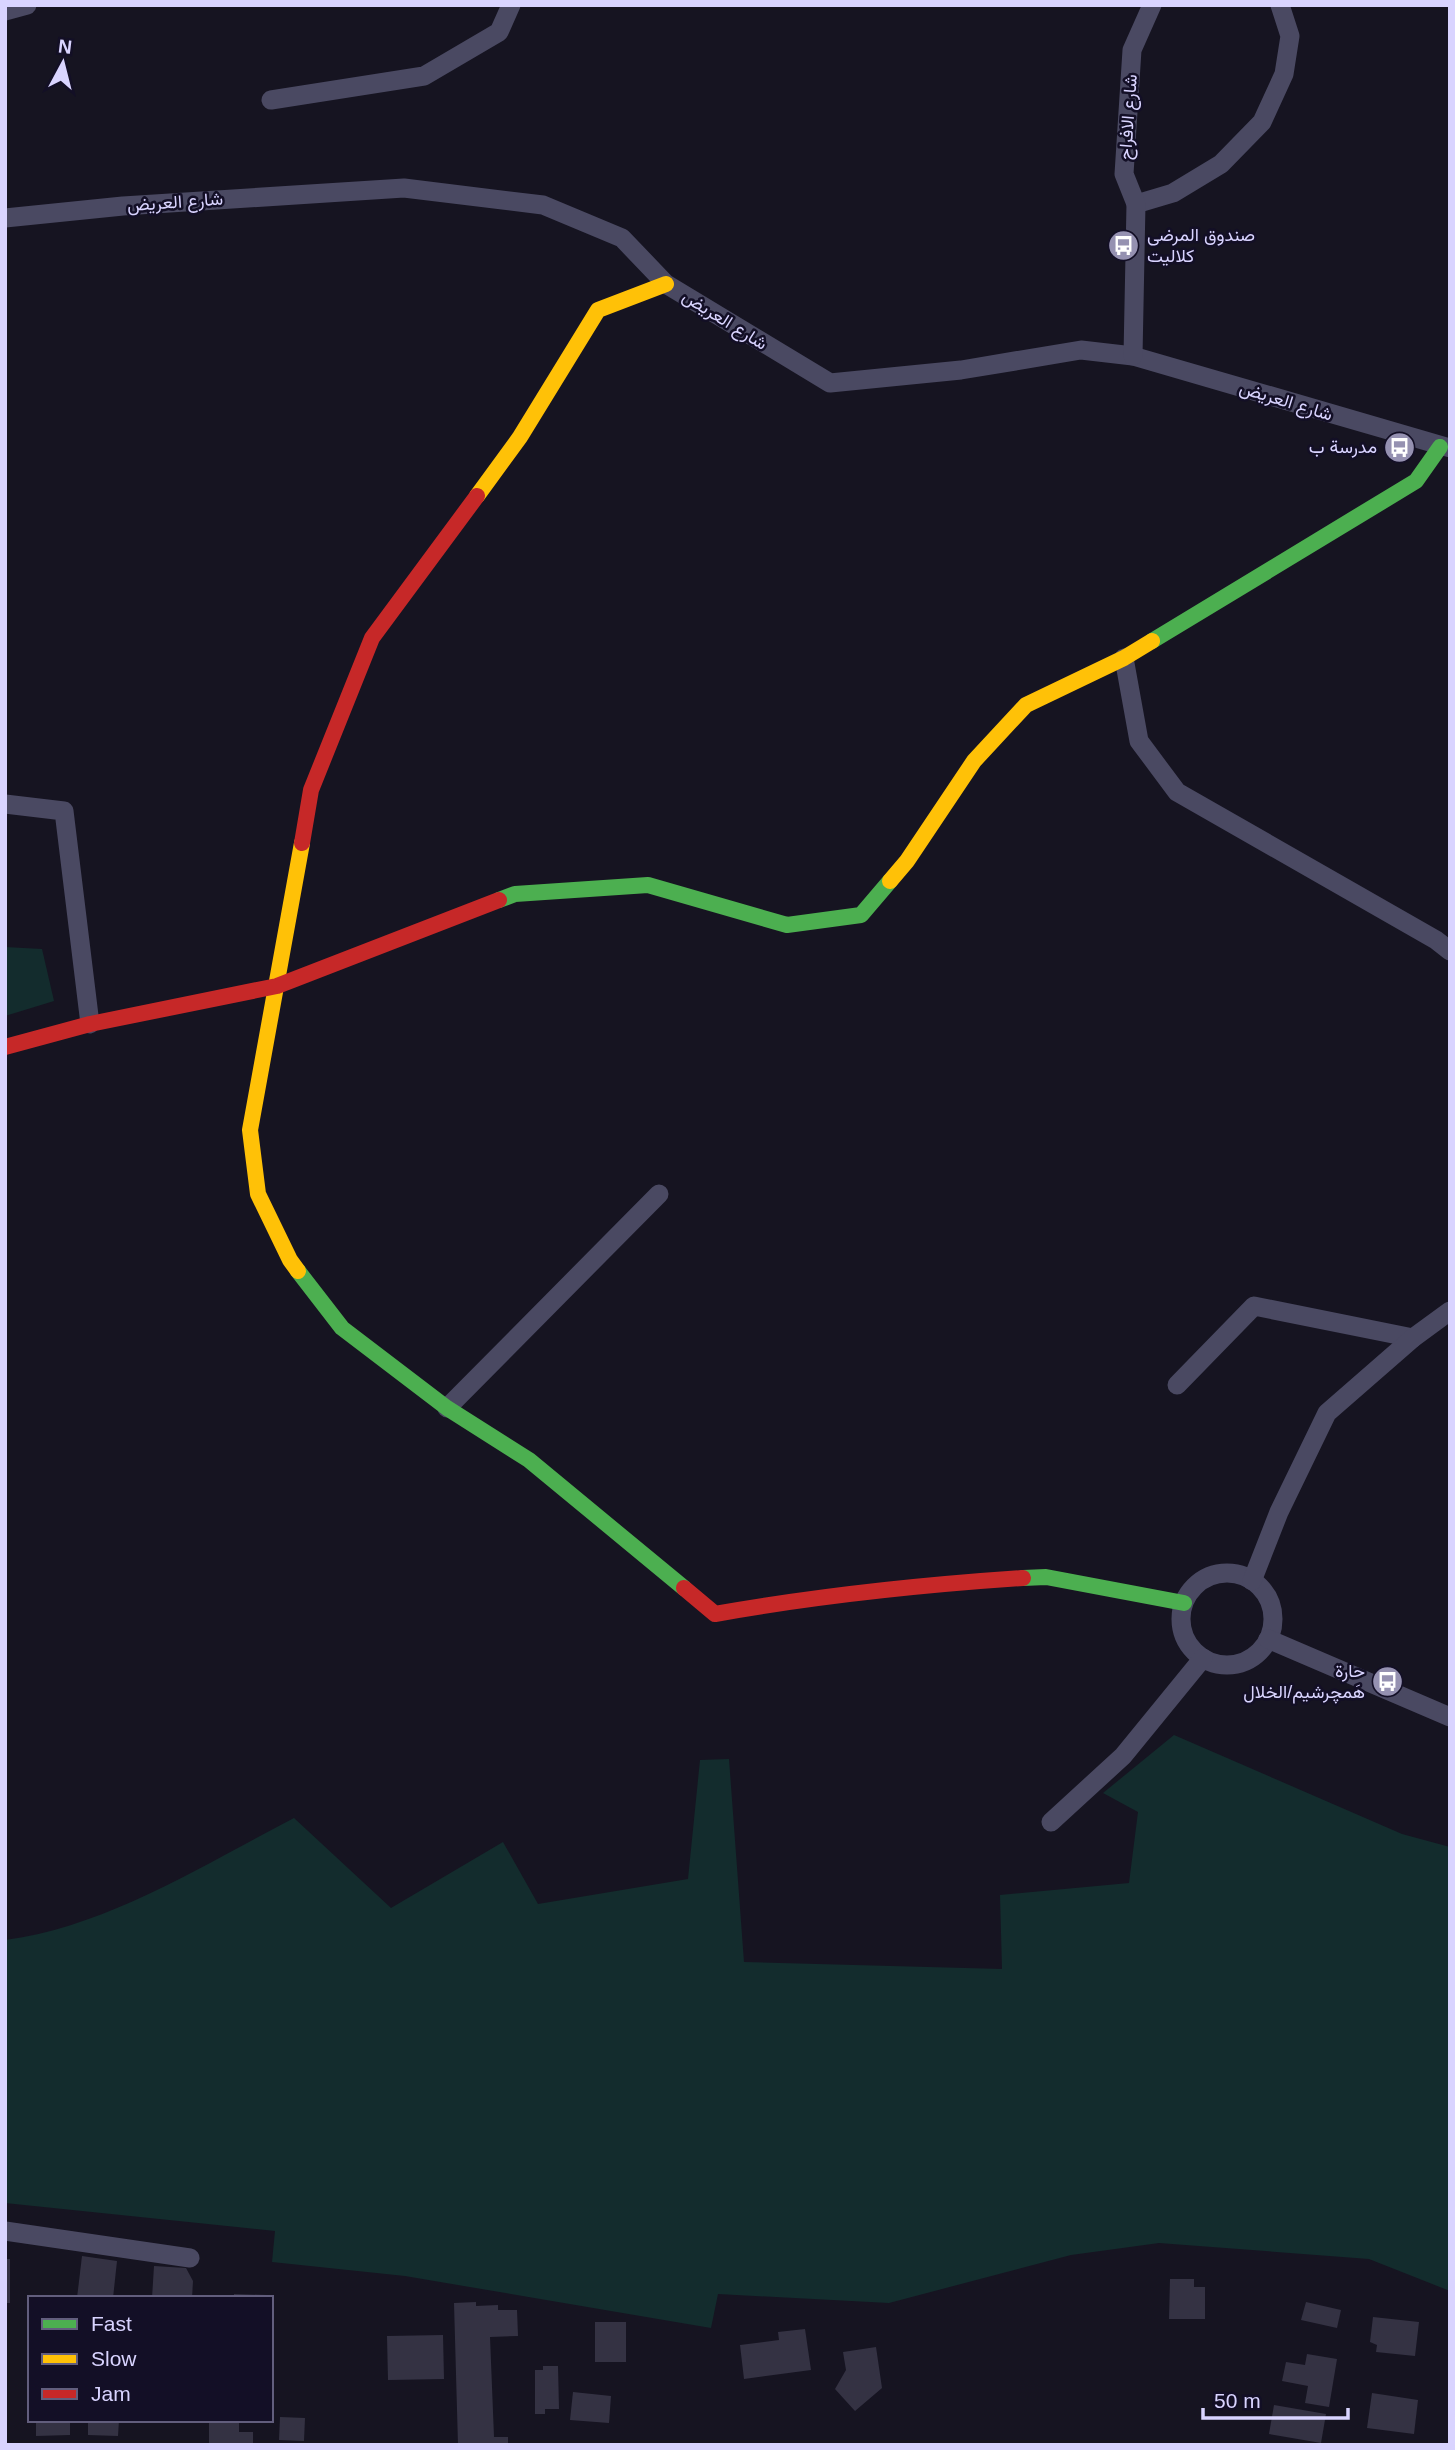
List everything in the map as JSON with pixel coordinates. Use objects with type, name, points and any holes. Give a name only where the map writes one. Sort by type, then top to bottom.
[{"type":"street","points":[[5,11],[27,5]]},
{"type":"street","points":[[271,100],[424,76],[499,32],[511,5]]},
{"type":"street","name":"شارع الافراح","points":[[1133,356],[1136,204],[1124,174],[1132,50],[1152,5]]},
{"type":"street","points":[[1136,204],[1173,193],[1221,164],[1262,122],[1284,74],[1290,36],[1280,5]]},
{"type":"street","name":"شارع العريض","points":[[5,218],[123,206],[404,188],[544,205],[622,238],[666,284],[830,383],[961,370],[1081,350],[1133,356],[1445,448]]},
{"type":"street","points":[[666,284],[598,310],[520,437],[372,638],[311,790],[278,986],[250,1130],[258,1194],[290,1260],[342,1328],[447,1408],[529,1460],[715,1614],[789,1601],[918,1585],[1046,1577],[1184,1603]]},
{"type":"street","points":[[5,1047],[90,1024],[278,986],[515,894],[648,885],[787,925],[861,915],[907,861],[974,761],[1026,705],[1124,658],[1416,481],[1445,448]]},
{"type":"street","points":[[1124,658],[1139,741],[1177,792],[1436,940],[1450,951]]},
{"type":"street","points":[[5,804],[64,811],[90,1024]]},
{"type":"street","points":[[447,1408],[659,1194]]},
{"type":"street","points":[[1177,1385],[1254,1306],[1413,1338]]},
{"type":"street","points":[[1252,1581],[1279,1512],[1327,1413],[1413,1338],[1450,1311]]},
{"type":"street","points":[[1213,1575],[1240,1575],[1252,1581],[1269,1601],[1273,1614],[1268,1639],[1259,1652],[1247,1661],[1233,1665],[1217,1664],[1203,1658],[1191,1648],[1181,1619],[1190,1591],[1213,1575]]},
{"type":"street","points":[[1268,1639],[1450,1717]]},
{"type":"street","points":[[1051,1822],[1123,1756],[1203,1658]]},
{"type":"street","points":[[5,2231],[190,2258]]},
{"type":"green space","points":[[5,947],[42,949],[54,1001],[5,1016]]},
{"type":"green space","points":[[1174,1735],[1402,1834],[1450,1847],[1450,2291],[1369,2259],[1159,2243],[1071,2255],[889,2303],[718,2294],[711,2328],[405,2276],[272,2262],[275,2231],[5,2203],[5,1940],[43,1933],[117,1908],[294,1818],[391,1908],[503,1842],[538,1904],[688,1879],[700,1760],[729,1759],[744,1962],[1002,1969],[1000,1895],[1129,1883],[1138,1812],[1103,1793]]},
{"type":"building","points":[[82,2256],[117,2261],[113,2296],[77,2296]]},
{"type":"building","points":[[5,2259],[10,2259],[10,2303],[5,2303]]},
{"type":"building","points":[[154,2266],[186,2268],[193,2281],[192,2296],[152,2296]]},
{"type":"building","points":[[1170,2279],[1194,2279],[1194,2287],[1205,2287],[1205,2319],[1169,2319]]},
{"type":"building","points":[[234,2294],[267,2295],[267,2296]]},
{"type":"building","points":[[476,2302],[476,2306],[498,2305],[498,2310],[517,2310],[518,2336],[490,2337],[494,2437],[508,2437],[508,2445],[458,2445],[454,2303]]},
{"type":"building","points":[[1306,2302],[1341,2310],[1337,2328],[1301,2320]]},
{"type":"building","points":[[1373,2317],[1419,2322],[1415,2356],[1376,2352],[1377,2345],[1370,2342]]},
{"type":"building","points":[[595,2322],[626,2322],[626,2362],[595,2362]]},
{"type":"building","points":[[805,2329],[811,2370],[744,2379],[740,2345],[779,2340],[778,2332]]},
{"type":"building","points":[[443,2335],[444,2379],[388,2380],[387,2336]]},
{"type":"building","points":[[876,2347],[882,2388],[855,2411],[835,2389],[846,2370],[843,2352]]},
{"type":"building","points":[[1307,2354],[1337,2359],[1329,2407],[1305,2403],[1308,2386],[1282,2381],[1286,2362],[1305,2365]]},
{"type":"building","points":[[543,2366],[558,2366],[559,2409],[545,2409],[545,2414],[535,2414],[535,2370],[543,2370]]},
{"type":"building","points":[[573,2392],[611,2396],[609,2423],[570,2420]]},
{"type":"building","points":[[1372,2393],[1418,2400],[1414,2434],[1367,2428]]},
{"type":"building","points":[[1274,2405],[1326,2414],[1321,2443],[1269,2434]]},
{"type":"building","points":[[280,2417],[305,2418],[304,2441],[279,2440]]},
{"type":"building","points":[[36,2422],[70,2422],[70,2435],[36,2436]]},
{"type":"building","points":[[88,2422],[119,2422],[118,2436],[88,2435]]},
{"type":"building","points":[[209,2422],[239,2422],[239,2432],[253,2432],[253,2445],[209,2445]]},
{"type":"traffic: fast","points":[[1152,641],[1416,481],[1440,447]]},
{"type":"traffic: fast","points":[[499,900],[515,894],[648,885],[787,925],[861,915],[890,881]]},
{"type":"traffic: fast","points":[[298,1271],[342,1328],[447,1408],[529,1460],[684,1588]]},
{"type":"traffic: fast","points":[[1023,1578],[1046,1577],[1184,1603]]},
{"type":"traffic: slow","points":[[477,496],[520,437],[598,310],[666,284]]},
{"type":"traffic: slow","points":[[890,881],[907,861],[974,761],[1026,705],[1124,658],[1152,641]]},
{"type":"traffic: slow","points":[[298,1271],[258,1194],[250,1130],[302,843]]},
{"type":"traffic: jam","points":[[302,843],[311,790],[372,638],[477,496]]},
{"type":"traffic: jam","points":[[5,1047],[90,1024],[277,986],[499,900]]},
{"type":"traffic: jam","points":[[684,1588],[715,1614],[868,1592],[1023,1578]]},
{"type":"place","name":"صندوق المرضى كلاليت","points":[[1124,245]]},
{"type":"place","name":"مدرسة ب","points":[[1400,447]]},
{"type":"place","name":"حارة هَمچرشيم/الخلال","points":[[1388,1681]]}]
